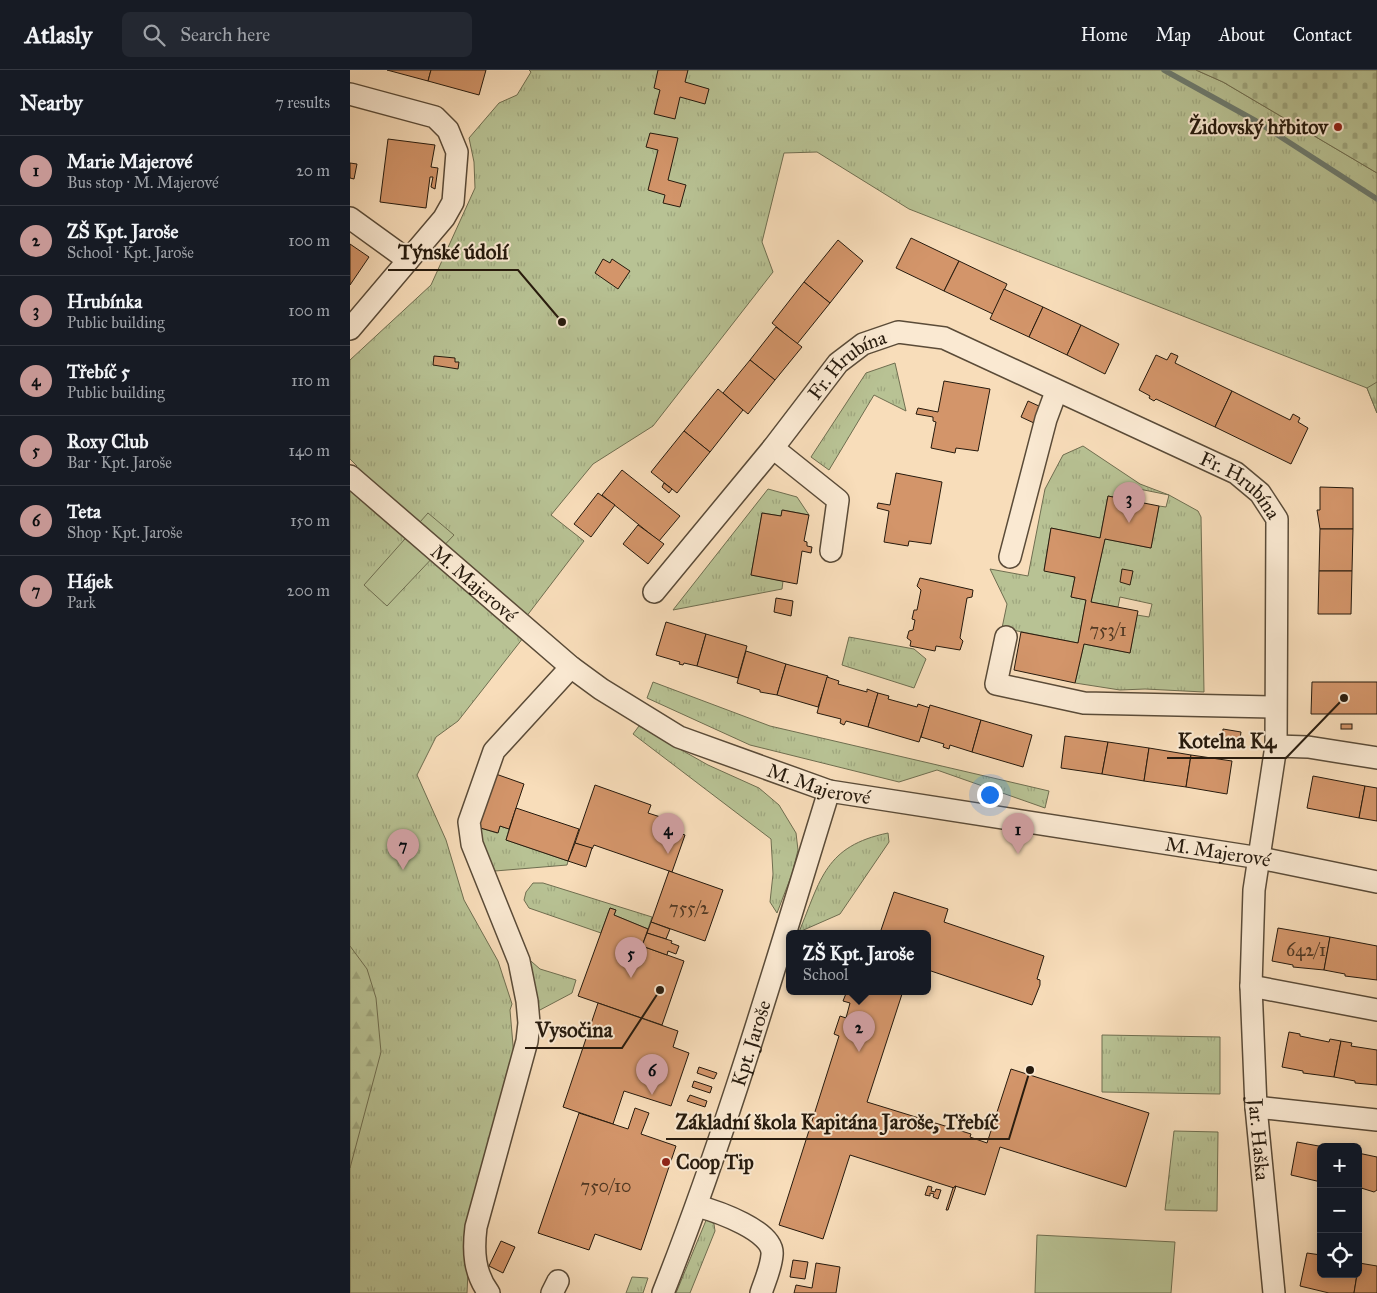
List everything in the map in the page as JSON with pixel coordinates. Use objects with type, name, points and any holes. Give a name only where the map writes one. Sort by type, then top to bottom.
[{"type":"street","points":[[350,94],[435,117],[448,130],[457,152],[453,202],[444,218],[350,329]]},
{"type":"street","points":[[350,218],[408,260]]},
{"type":"street","name":"Fr. Hrubína","points":[[654,592],[772,448],[838,363],[863,344],[898,332],[944,338],[1056,392],[1236,473],[1260,493],[1277,520],[1276,746],[1260,858]]},
{"type":"street","points":[[1010,558],[1046,418],[1056,392]]},
{"type":"street","points":[[772,448],[838,500],[831,551]]},
{"type":"street","name":"M. Majerové","points":[[350,477],[571,667],[601,689],[679,737],[829,791],[1260,858],[1377,882]]},
{"type":"street","points":[[1006,637],[996,684],[1084,703],[1275,707]]},
{"type":"street","points":[[488,1293],[481,1283],[476,1267],[474,1245],[476,1226],[527,1041],[529,1023],[527,1000],[519,961],[472,844],[469,822],[494,751],[571,667]]},
{"type":"street","points":[[1276,746],[1308,747],[1377,758]]},
{"type":"street","name":"Kpt. Jaroše","points":[[663,1293],[697,1206],[829,791]]},
{"type":"street","name":"Jar. Haška","points":[[1260,858],[1254,890],[1251,986],[1256,1107],[1274,1293]]},
{"type":"street","points":[[1251,986],[1377,1010]]},
{"type":"street","points":[[1256,1107],[1377,1120]]},
{"type":"street","points":[[697,1206],[715,1211],[754,1229],[768,1241],[773,1254],[761,1293]]},
{"type":"green space","points":[[529,70],[1196,70],[1223,82],[1377,173],[1377,413],[1367,388],[909,209],[817,152],[784,153],[762,242],[773,272],[653,426],[593,464],[551,515],[584,541],[526,617],[534,624],[458,721],[436,737],[417,775],[446,840],[464,900],[498,961],[512,1004],[510,1010],[514,1057],[468,1272],[467,1293],[350,1293],[350,473],[357,466],[350,459],[350,360],[431,285],[475,188],[474,162],[469,138],[499,103],[517,95],[531,72]]},
{"type":"green space","name":"Židovský hřbitov","points":[[1196,70],[1377,70],[1377,173],[1223,82]]},
{"type":"green space","points":[[895,363],[906,411],[874,395],[829,470],[811,457],[866,373]]},
{"type":"green space","points":[[1377,382],[1377,413],[1367,388]]},
{"type":"green space","points":[[1083,446],[1140,484],[1169,495],[1139,489],[1136,502],[1108,496],[1100,538],[1051,528],[1044,570],[1075,577],[1071,597],[1086,600],[1078,643],[1002,628],[1007,604],[990,569],[1028,576],[1045,489],[1063,455]]},
{"type":"green space","points":[[768,489],[797,497],[809,515],[783,510],[781,516],[762,513],[751,575],[783,581],[782,589],[673,610]]},
{"type":"green space","points":[[1169,495],[1198,511],[1201,517],[1204,692],[1145,689],[1120,690],[1075,683],[1084,644],[1130,653],[1137,615],[1149,617],[1152,604],[1120,597],[1118,607],[1091,602],[1105,539],[1151,548],[1159,506],[1166,507]]},
{"type":"green space","points":[[428,513],[454,535],[387,606],[364,585]]},
{"type":"green space","points":[[849,637],[914,649],[926,659],[914,688],[842,665]]},
{"type":"green space","points":[[653,682],[770,726],[1049,791],[1045,808],[937,770],[899,782],[750,745],[647,698]]},
{"type":"green space","points":[[639,726],[708,765],[759,788],[779,805],[796,833],[798,850],[792,874],[777,913],[770,902],[773,874],[771,839],[633,734]]},
{"type":"green space","points":[[500,826],[509,829],[506,840],[568,861],[567,865],[495,871],[476,832],[477,827],[497,833]]},
{"type":"green space","points":[[888,833],[889,842],[840,914],[800,930],[813,896],[828,868],[838,856],[851,846]]},
{"type":"green space","points":[[533,883],[543,883],[652,917],[648,929],[614,915],[616,910],[610,908],[601,933],[529,908],[524,900],[526,892]]},
{"type":"green space","points":[[350,946],[367,969],[376,998],[381,1052],[350,1168]]},
{"type":"green space","points":[[524,955],[540,969],[576,980],[572,993],[538,1011]]},
{"type":"green space","points":[[1102,1035],[1220,1037],[1220,1094],[1102,1092]]},
{"type":"green space","points":[[1174,1131],[1218,1132],[1217,1211],[1165,1210]]},
{"type":"green space","points":[[707,1218],[714,1224],[715,1231],[690,1293],[676,1293]]},
{"type":"green space","points":[[1037,1235],[1175,1242],[1171,1293],[1035,1293]]},
{"type":"green space","points":[[632,1277],[648,1278],[643,1293],[626,1293]]},
{"type":"building","points":[[387,70],[431,70],[428,81]]},
{"type":"building","points":[[431,70],[486,70],[479,95],[428,81]]},
{"type":"building","points":[[658,70],[688,70],[685,82],[709,89],[705,104],[680,97],[675,119],[654,114],[660,90],[654,88]]},
{"type":"building","points":[[650,133],[678,138],[668,180],[686,185],[680,207],[663,203],[665,195],[648,190],[658,150],[646,147]]},
{"type":"building","points":[[388,139],[435,145],[431,167],[438,168],[435,189],[431,187],[433,177],[430,177],[426,208],[380,202]]},
{"type":"building","points":[[350,163],[357,164],[354,179],[350,178]]},
{"type":"building","points":[[911,238],[959,261],[944,291],[896,268]]},
{"type":"building","points":[[838,240],[863,261],[830,303],[804,282]]},
{"type":"building","points":[[350,244],[369,257],[350,285]]},
{"type":"building","points":[[603,259],[610,263],[612,259],[630,271],[618,289],[595,273]]},
{"type":"building","points":[[959,261],[1007,284],[993,314],[944,291]]},
{"type":"building","points":[[804,282],[830,303],[797,344],[772,323]]},
{"type":"building","points":[[1004,289],[1043,307],[1029,337],[990,319]]},
{"type":"building","points":[[1043,307],[1081,325],[1067,355],[1029,337]]},
{"type":"building","points":[[1081,325],[1119,344],[1105,374],[1067,355]]},
{"type":"building","points":[[776,327],[802,347],[775,380],[750,360]]},
{"type":"building","points":[[1171,353],[1178,356],[1175,363],[1232,391],[1215,427],[1156,399],[1154,401],[1149,398],[1150,396],[1139,390],[1156,355],[1167,360]]},
{"type":"building","points":[[434,356],[455,358],[455,362],[459,362],[458,369],[433,365]]},
{"type":"building","points":[[750,360],[775,380],[748,414],[723,393]]},
{"type":"building","points":[[944,381],[990,389],[978,451],[956,448],[955,453],[931,448],[936,422],[933,421],[933,417],[916,414],[918,408],[938,412]]},
{"type":"building","points":[[718,389],[743,410],[710,452],[684,431]]},
{"type":"building","points":[[1232,391],[1290,420],[1293,414],[1300,418],[1298,422],[1308,428],[1291,464],[1215,427]]},
{"type":"building","points":[[1028,401],[1041,407],[1034,423],[1021,417]]},
{"type":"building","points":[[684,431],[710,452],[677,493],[651,472]]},
{"type":"building","points":[[622,470],[680,516],[659,541],[602,495]]},
{"type":"building","points":[[896,473],[942,482],[931,544],[909,541],[908,546],[884,542],[889,511],[877,508],[878,503],[890,505]]},
{"type":"building","points":[[664,483],[672,489],[669,493],[662,487]]},
{"type":"building","points":[[1320,487],[1353,488],[1353,529],[1320,529],[1317,510],[1320,510]]},
{"type":"building","points":[[598,493],[615,505],[591,537],[574,524]]},
{"type":"building","points":[[1108,496],[1159,506],[1151,548],[1105,539],[1091,602],[1138,611],[1130,653],[1084,644],[1075,683],[1014,670],[1021,632],[1078,643],[1086,600],[1071,597],[1075,577],[1044,571],[1051,528],[1100,538]]},
{"type":"building","points":[[782,510],[809,515],[804,541],[807,542],[807,546],[812,547],[811,553],[802,551],[797,584],[751,575],[762,513],[781,516]]},
{"type":"building","points":[[638,525],[664,544],[648,564],[623,544]]},
{"type":"building","points":[[1320,529],[1353,529],[1352,571],[1319,571]]},
{"type":"building","points":[[1122,569],[1133,571],[1130,585],[1120,582]]},
{"type":"building","points":[[1319,571],[1352,571],[1351,614],[1318,614]]},
{"type":"building","points":[[920,578],[973,590],[972,597],[967,598],[960,638],[963,641],[960,650],[936,646],[935,651],[910,646],[911,641],[907,638],[909,631],[913,630],[915,620],[912,619],[914,610],[917,610],[921,590],[917,586]]},
{"type":"building","points":[[776,598],[793,601],[791,616],[774,612]]},
{"type":"building","points":[[666,622],[706,634],[697,666],[684,663],[683,665],[679,664],[680,662],[656,655]]},
{"type":"building","points":[[706,634],[747,646],[738,678],[697,666]]},
{"type":"building","points":[[746,651],[786,664],[777,695],[760,692],[760,690],[737,683]]},
{"type":"building","points":[[786,664],[828,676],[818,707],[777,695]]},
{"type":"building","points":[[827,677],[839,681],[838,684],[878,693],[868,727],[846,721],[844,725],[840,723],[841,719],[817,713]]},
{"type":"building","points":[[1312,682],[1377,682],[1377,714],[1311,714]]},
{"type":"building","points":[[878,693],[889,696],[888,699],[917,707],[918,704],[930,708],[919,742],[868,727]]},
{"type":"building","points":[[930,705],[981,720],[972,752],[950,745],[949,749],[943,747],[944,744],[921,737]]},
{"type":"building","points":[[981,720],[1032,735],[1023,767],[972,752]]},
{"type":"building","points":[[1341,724],[1352,724],[1352,729],[1341,729]]},
{"type":"building","points":[[1223,729],[1241,732],[1239,747],[1221,744]]},
{"type":"building","points":[[1065,736],[1108,742],[1102,774],[1061,768]]},
{"type":"building","points":[[1108,742],[1149,748],[1144,781],[1102,774]]},
{"type":"building","points":[[1149,748],[1191,755],[1186,787],[1144,781]]},
{"type":"building","points":[[1191,755],[1232,761],[1227,794],[1186,787]]},
{"type":"building","points":[[493,773],[524,784],[509,829],[500,826],[498,833],[477,827]]},
{"type":"building","points":[[1313,776],[1365,786],[1359,818],[1307,808]]},
{"type":"building","points":[[595,785],[651,805],[648,813],[673,821],[674,818],[674,821],[682,824],[679,833],[685,835],[672,872],[594,845],[592,849],[575,843]]},
{"type":"building","points":[[1365,786],[1377,788],[1377,821],[1359,818]]},
{"type":"building","points":[[516,808],[579,829],[568,861],[506,840]]},
{"type":"building","points":[[575,843],[592,848],[586,867],[568,861]]},
{"type":"building","points":[[669,871],[723,890],[705,941],[651,922]]},
{"type":"building","points":[[894,892],[948,909],[944,922],[1044,956],[1037,979],[1040,980],[1040,985],[1032,1005],[931,971],[931,930],[881,930]]},
{"type":"building","points":[[610,908],[616,910],[614,915],[648,929],[642,946],[684,961],[662,1025],[578,996]]},
{"type":"building","points":[[651,922],[670,929],[666,939],[647,933]]},
{"type":"building","points":[[1278,928],[1330,937],[1324,970],[1293,967],[1293,965],[1272,961]]},
{"type":"building","points":[[647,933],[672,941],[671,943],[679,946],[676,954],[668,951],[667,955],[642,946]]},
{"type":"building","points":[[1330,937],[1377,946],[1377,980],[1345,976],[1345,974],[1324,970]]},
{"type":"building","points":[[845,995],[902,995],[867,1102],[971,1134],[970,1137],[987,1143],[1011,1069],[1149,1113],[1126,1187],[1000,1147],[985,1195],[955,1186],[954,1188],[850,1155],[823,1239],[779,1225],[839,1036],[834,1034],[840,1016],[846,1018],[850,1003],[843,1001]]},
{"type":"building","points":[[598,1003],[678,1031],[673,1047],[689,1053],[671,1106],[624,1091],[613,1124],[563,1107]]},
{"type":"building","points":[[1289,1032],[1329,1042],[1330,1039],[1341,1041],[1334,1077],[1303,1073],[1303,1071],[1282,1067]]},
{"type":"building","points":[[1341,1041],[1352,1043],[1351,1046],[1377,1050],[1377,1085],[1355,1083],[1355,1081],[1334,1077]]},
{"type":"building","points":[[699,1067],[717,1073],[714,1079],[697,1073]]},
{"type":"building","points":[[694,1081],[712,1087],[710,1093],[692,1087]]},
{"type":"building","points":[[690,1095],[707,1101],[705,1107],[687,1101]]},
{"type":"building","points":[[635,1108],[649,1113],[641,1134],[676,1146],[641,1250],[595,1234],[589,1250],[538,1233],[579,1113],[628,1129]]},
{"type":"building","points":[[1297,1142],[1317,1146],[1317,1181],[1291,1175]]},
{"type":"building","points":[[1362,1154],[1377,1157],[1377,1190],[1374,1192],[1362,1188]]},
{"type":"building","points":[[928,1186],[932,1187],[931,1191],[941,1190],[938,1199],[933,1197],[934,1194],[930,1193],[930,1196],[925,1195]]},
{"type":"building","points":[[956,1186],[948,1210],[946,1210],[953,1188]]},
{"type":"building","points":[[501,1241],[515,1247],[503,1273],[489,1266]]},
{"type":"building","points":[[1307,1253],[1317,1254],[1317,1278],[1356,1278],[1354,1293],[1329,1293],[1300,1286]]},
{"type":"building","points":[[793,1260],[808,1262],[805,1279],[790,1277]]},
{"type":"building","points":[[816,1263],[840,1267],[836,1293],[794,1293],[796,1285],[812,1288]]},
{"type":"building","points":[[1362,1264],[1377,1266],[1377,1293],[1354,1293],[1356,1278],[1362,1278]]},
{"type":"waterway","points":[[1164,70],[1256,121],[1377,199]]},
{"type":"place","name":"Židovský hřbitov","points":[[1338,127]]},
{"type":"place","name":"Týnské údolí","points":[[562,322]]},
{"type":"place","name":"Hrubínka","points":[[1129,523]]},
{"type":"place","name":"Kotelna K4","points":[[1344,698]]},
{"type":"place","name":"Třebíč 5","points":[[668,854]]},
{"type":"place","name":"Marie Majerové","points":[[1018,854]]},
{"type":"place","name":"Hájek","points":[[403,870]]},
{"type":"place","name":"Roxy Club","points":[[631,978]]},
{"type":"place","name":"Vysočina","points":[[660,990]]},
{"type":"place","name":"ZŠ Kpt. Jaroše","points":[[859,1052]]},
{"type":"place","name":"Základní škola Kapitána Jaroše, Třebíč","points":[[1030,1070]]},
{"type":"place","name":"Teta","points":[[652,1095]]},
{"type":"place","name":"Coop Tip","points":[[666,1162]]}]
